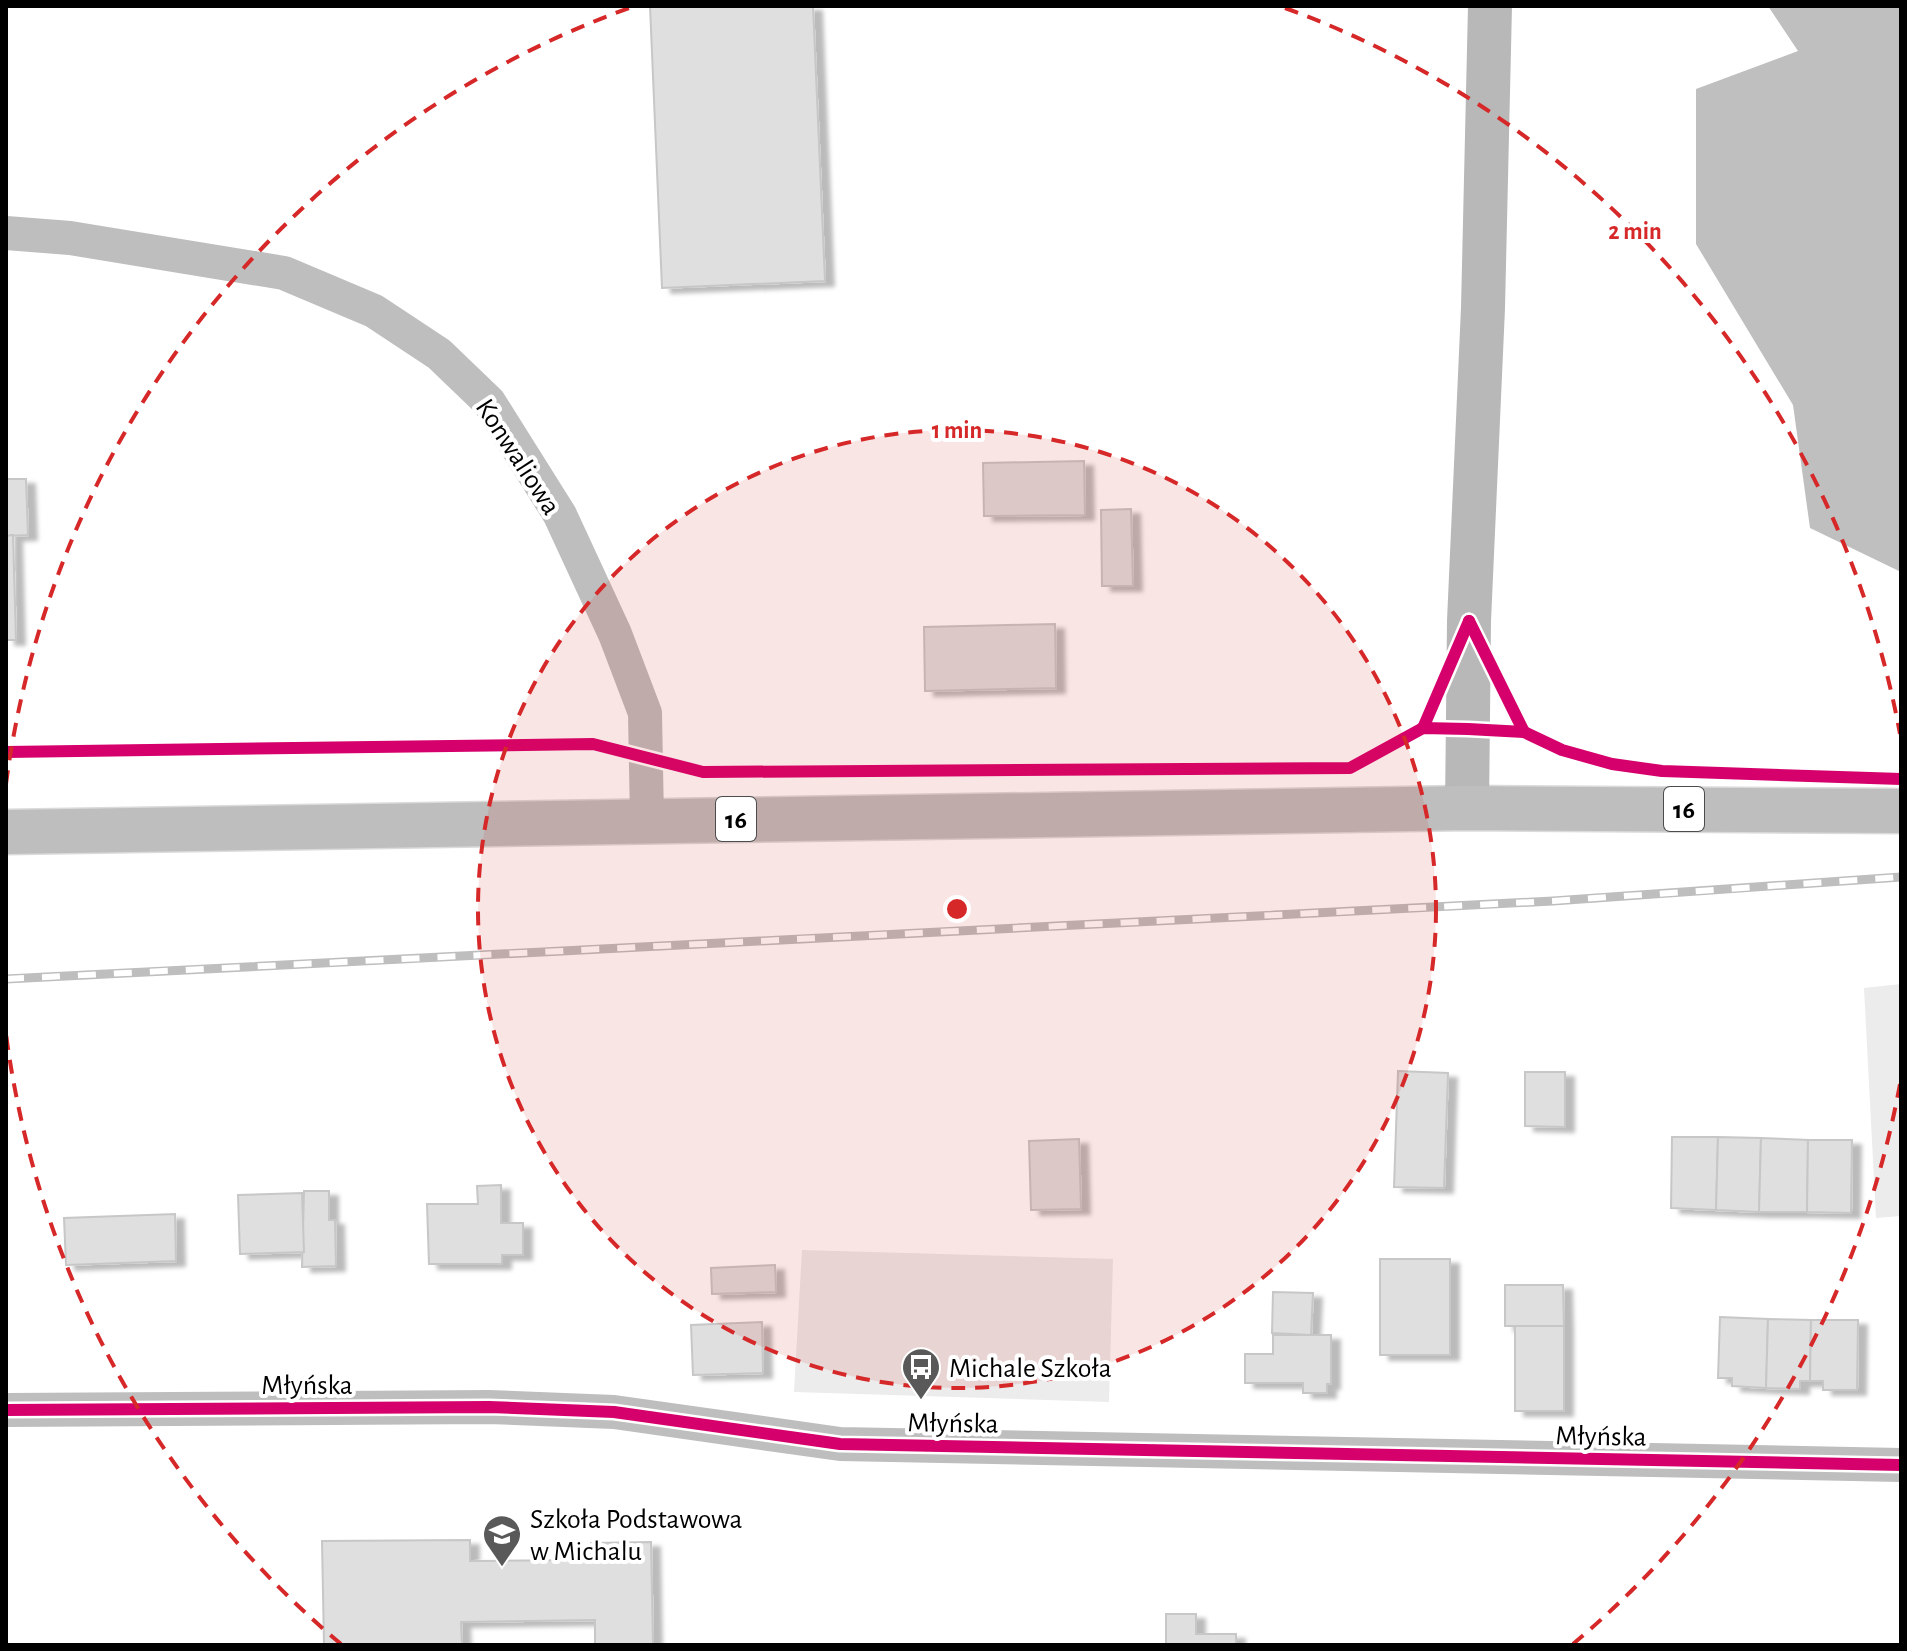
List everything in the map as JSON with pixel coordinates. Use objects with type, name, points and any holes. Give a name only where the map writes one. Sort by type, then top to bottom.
[{"type":"main road","points":[[1467,808],[1469,621],[1483,308],[1490,6]]},
{"type":"main road","name":"16","points":[[6,832],[1467,808],[1901,811]]},
{"type":"street","name":"Konwaliowa","points":[[6,233],[70,238],[284,273],[374,311],[439,354],[489,402],[560,515],[615,634],[645,713],[647,820]]},
{"type":"street","name":"Młyńska","points":[[6,1410],[489,1407],[614,1412],[840,1444],[1901,1465]]},
{"type":"shaded area","points":[[1768,6],[1901,6],[1901,572],[1810,528],[1793,405],[1696,244],[1696,89],[1798,51]]},
{"type":"shaded area","points":[[1901,984],[1901,1216],[1876,1218],[1864,988]]},
{"type":"shaded area","points":[[802,1250],[1113,1259],[1109,1402],[794,1392]]},
{"type":"building","points":[[650,6],[813,6],[825,281],[662,288]]},
{"type":"building","points":[[1084,461],[1085,515],[984,516],[983,463]]},
{"type":"building","points":[[6,479],[26,479],[28,535],[6,536]]},
{"type":"building","points":[[1131,509],[1133,586],[1102,586],[1101,510]]},
{"type":"building","points":[[13,535],[16,640],[6,640],[6,536]]},
{"type":"building","points":[[1055,624],[1056,688],[925,691],[924,627]]},
{"type":"building","points":[[1398,1071],[1448,1073],[1444,1188],[1394,1187]]},
{"type":"building","points":[[1525,1072],[1565,1072],[1565,1127],[1525,1126]]},
{"type":"building","points":[[1672,1137],[1718,1137],[1716,1210],[1671,1208]]},
{"type":"building","points":[[1718,1137],[1761,1138],[1759,1212],[1716,1210]]},
{"type":"building","points":[[1761,1138],[1808,1140],[1807,1212],[1759,1212]]},
{"type":"building","points":[[1079,1139],[1081,1209],[1031,1210],[1029,1141]]},
{"type":"building","points":[[1808,1140],[1852,1140],[1851,1213],[1807,1212]]},
{"type":"building","points":[[501,1185],[501,1223],[523,1223],[523,1255],[502,1255],[502,1264],[429,1264],[427,1204],[478,1204],[477,1186]]},
{"type":"building","points":[[304,1191],[329,1191],[329,1220],[335,1220],[336,1266],[302,1267]]},
{"type":"building","points":[[302,1193],[304,1252],[240,1254],[238,1195]]},
{"type":"building","points":[[175,1214],[176,1261],[66,1265],[64,1218]]},
{"type":"building","points":[[1380,1259],[1450,1259],[1450,1355],[1380,1355]]},
{"type":"building","points":[[775,1265],[776,1292],[712,1294],[711,1268]]},
{"type":"building","points":[[1505,1285],[1563,1285],[1564,1326],[1505,1326]]},
{"type":"building","points":[[1273,1292],[1313,1293],[1311,1335],[1272,1333]]},
{"type":"building","points":[[1720,1317],[1768,1319],[1766,1388],[1732,1386],[1732,1378],[1718,1378]]},
{"type":"building","points":[[1768,1319],[1811,1320],[1810,1381],[1800,1381],[1800,1389],[1766,1388]]},
{"type":"building","points":[[1811,1320],[1858,1320],[1857,1390],[1823,1390],[1823,1381],[1810,1381]]},
{"type":"building","points":[[762,1322],[763,1373],[693,1375],[691,1325]]},
{"type":"building","points":[[1515,1326],[1564,1326],[1564,1411],[1515,1411]]},
{"type":"building","points":[[1273,1335],[1331,1335],[1331,1384],[1327,1384],[1327,1393],[1303,1393],[1303,1383],[1245,1383],[1245,1354],[1273,1354]]},
{"type":"building","points":[[470,1540],[470,1561],[591,1560],[591,1543],[651,1542],[653,1645],[595,1645],[595,1620],[461,1622],[462,1645],[324,1645],[322,1541]]},
{"type":"building","points":[[1166,1614],[1196,1614],[1196,1634],[1236,1634],[1236,1645],[1166,1645]]},
{"type":"railway","points":[[6,979],[1553,901],[1901,877]]},
{"type":"cycle path","points":[[1469,621],[1524,732]]},
{"type":"cycle path","points":[[1423,728],[1469,621]]},
{"type":"cycle path","points":[[6,752],[593,744],[703,772],[1350,768],[1423,728],[1524,732],[1562,750],[1612,764],[1662,771],[1901,779]]},
{"type":"cycle path","points":[[6,1410],[489,1407],[614,1412],[840,1444],[1901,1465]]},
{"type":"place","name":"Michale Szkoła","points":[[921,1401]]},
{"type":"place","name":"Szkoła Podstawowa w Michalu","points":[[502,1568]]}]
